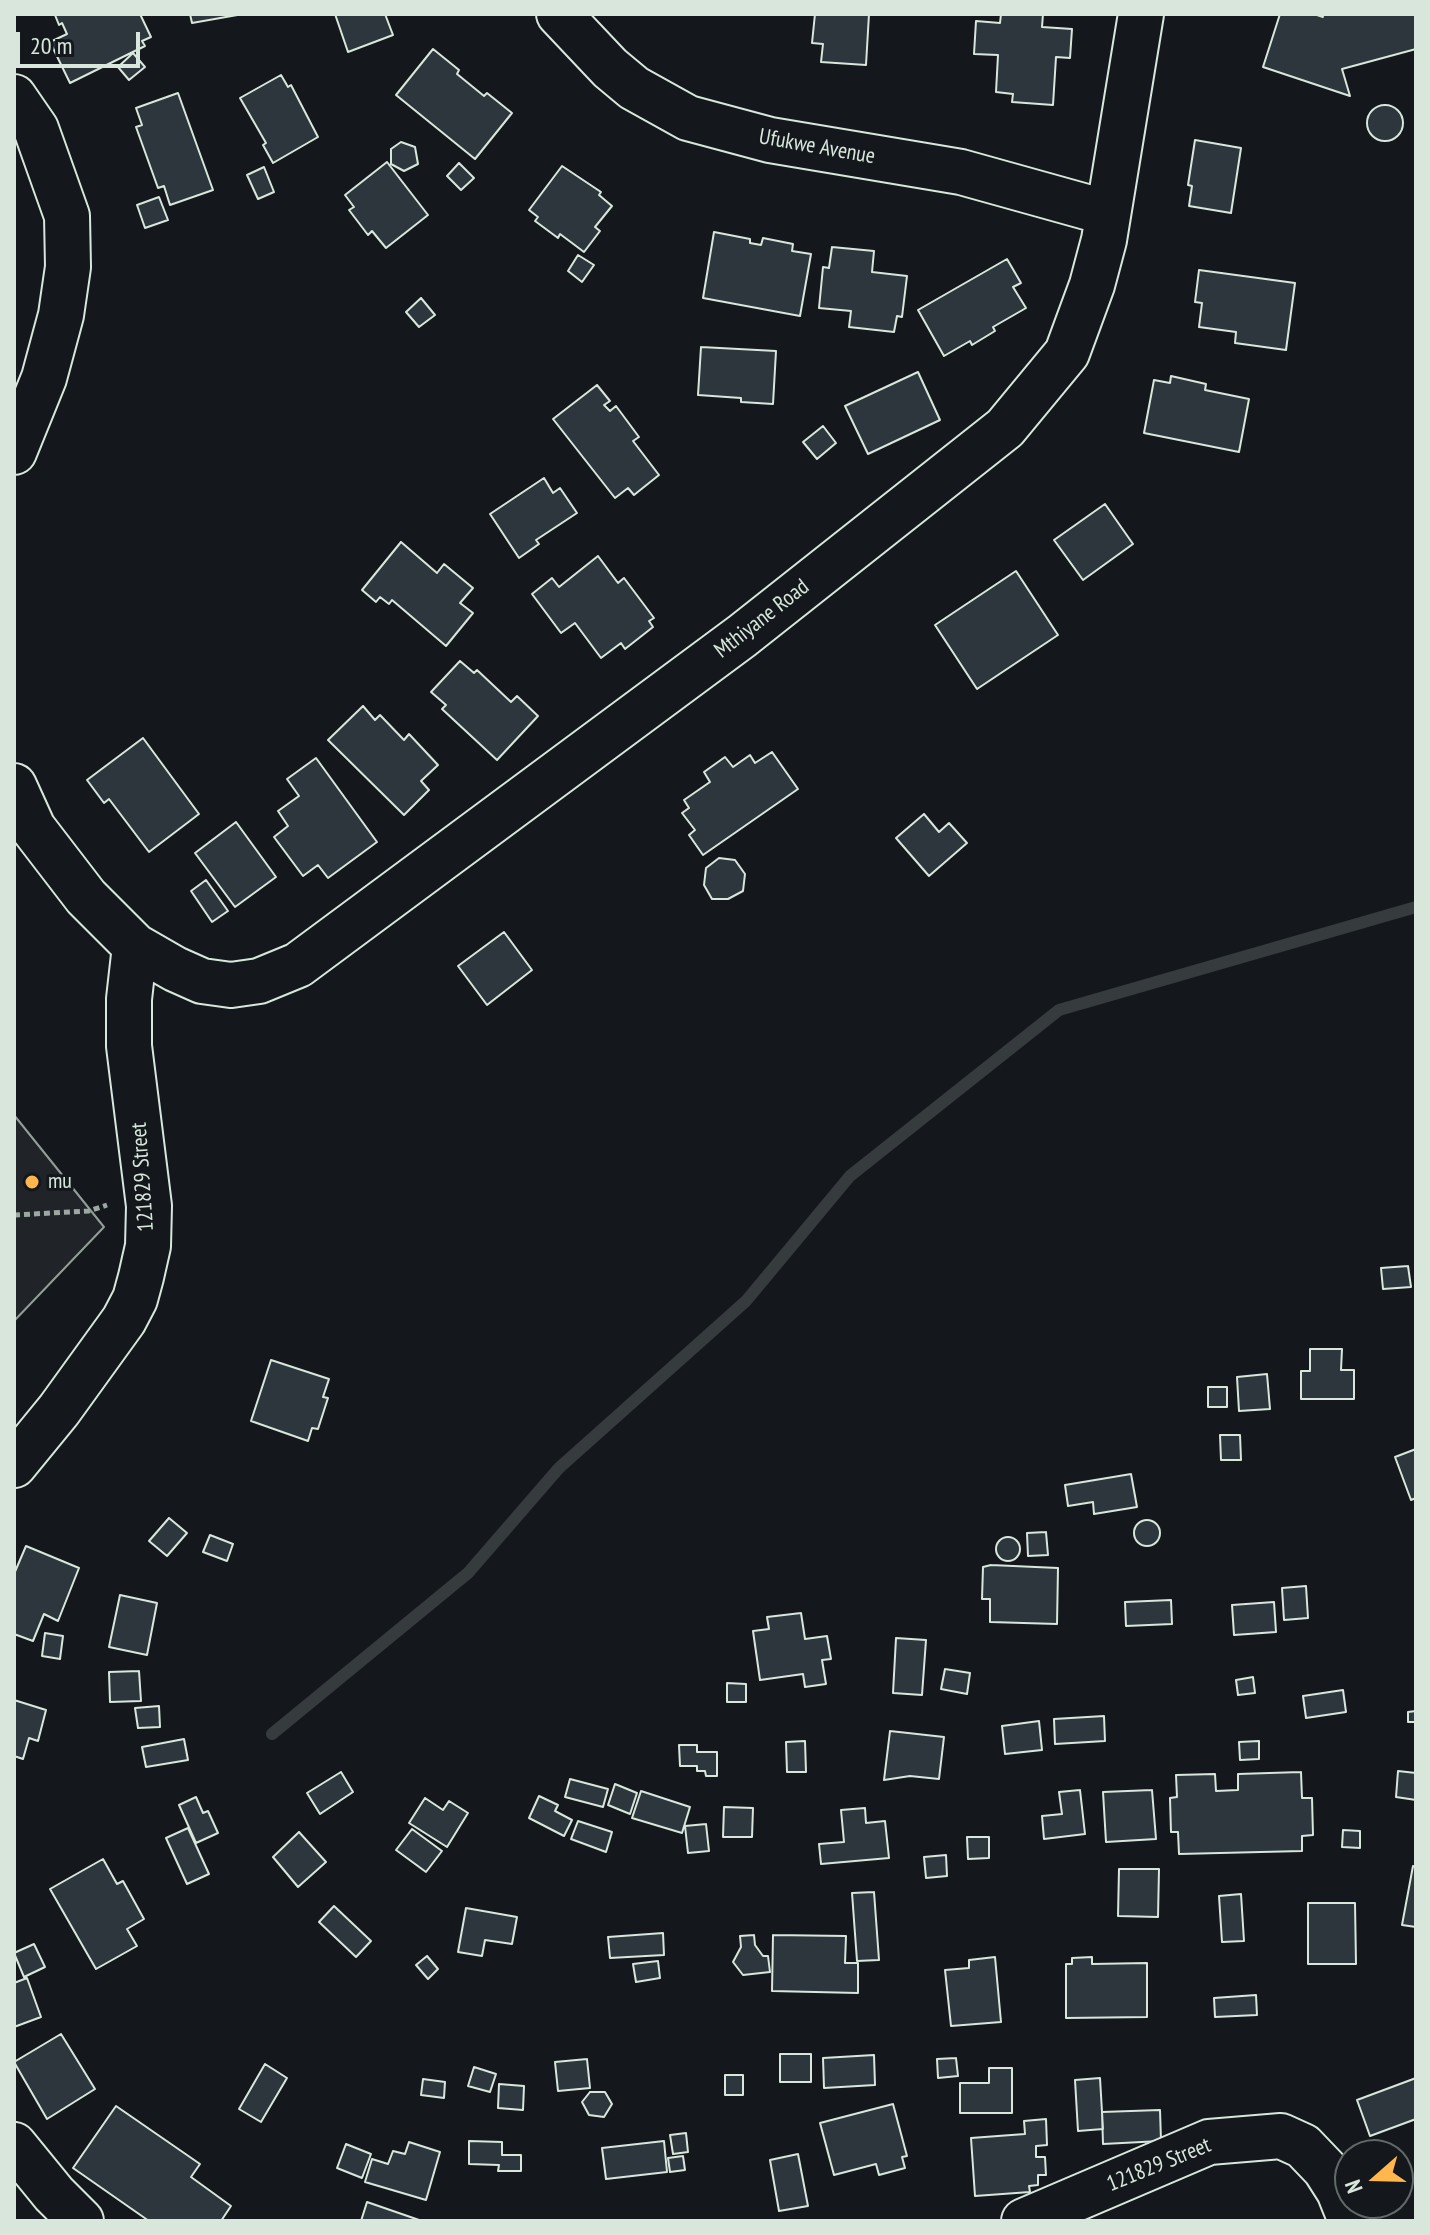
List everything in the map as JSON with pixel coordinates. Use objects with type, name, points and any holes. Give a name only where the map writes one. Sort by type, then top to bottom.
[{"type":"street","name":"Ufukwe Avenue","points":[[559,14],[610,68],[634,88],[688,118],[770,140],[961,172],[1108,213]]},
{"type":"street","name":"Mthiyane Road","points":[[14,786],[33,828],[86,897],[135,946],[202,981],[231,985],[259,981],[298,965],[742,636],[1005,428],[1067,353],[1092,285],[1104,240],[1141,14]]},
{"type":"street","points":[[14,97],[36,129],[67,216],[68,267],[61,315],[44,378],[14,452]]},
{"type":"street","name":"121829 Street","points":[[14,1465],[59,1410],[124,1320],[135,1299],[148,1246],[148,1190],[129,1046],[129,999],[135,946]]},
{"type":"street","name":"121829 Street","points":[[1024,2221],[1209,2142],[1281,2136],[1303,2146],[1325,2169],[1339,2191],[1351,2221]]},
{"type":"street","points":[[14,2145],[56,2212]]},
{"type":"path","points":[[14,1215],[89,1211],[113,1203],[127,1193],[148,1190]]},
{"type":"shaded area","name":"mu","points":[[14,1115],[104,1227],[14,1321]]},
{"type":"building","points":[[57,14],[140,14],[151,37],[142,41],[145,46],[70,83],[50,42],[67,34],[62,23],[59,25]]},
{"type":"building","points":[[190,14],[243,14],[192,23]]},
{"type":"building","points":[[335,14],[385,14],[393,35],[348,52]]},
{"type":"building","points":[[815,14],[869,14],[866,65],[821,62],[823,44],[812,43]]},
{"type":"building","points":[[1001,14],[1043,14],[1042,27],[1072,29],[1070,58],[1056,57],[1053,105],[1012,102],[1013,94],[996,92],[998,55],[974,54],[976,21],[1000,23]]},
{"type":"building","points":[[1280,14],[1323,17],[1322,14],[1416,14],[1416,49],[1342,69],[1350,96],[1263,67]]},
{"type":"building","points":[[433,49],[484,96],[487,93],[512,113],[475,159],[396,95]]},
{"type":"building","points":[[133,53],[145,67],[129,80],[118,67]]},
{"type":"building","points":[[281,75],[288,87],[291,85],[318,137],[273,163],[263,145],[266,143],[240,98]]},
{"type":"building","points":[[178,93],[213,190],[170,205],[164,186],[158,188],[136,127],[142,125],[136,108]]},
{"type":"building","points":[[1385,105],[1398,110],[1403,123],[1398,136],[1385,141],[1372,136],[1367,123],[1372,110]]},
{"type":"building","points":[[1195,140],[1241,148],[1231,213],[1189,206],[1192,186],[1188,185]]},
{"type":"building","points":[[401,142],[415,147],[418,164],[404,171],[391,164],[391,149]]},
{"type":"building","points":[[387,162],[428,215],[386,248],[372,231],[368,235],[349,210],[354,207],[345,195]]},
{"type":"building","points":[[459,163],[474,178],[461,190],[447,176]]},
{"type":"building","points":[[562,166],[601,192],[599,195],[612,206],[595,227],[600,231],[584,252],[535,221],[538,217],[529,210]]},
{"type":"building","points":[[264,167],[274,192],[258,199],[247,175]]},
{"type":"building","points":[[159,197],[168,220],[145,228],[137,205]]},
{"type":"building","points":[[714,232],[750,239],[750,243],[761,245],[763,238],[793,244],[792,251],[811,254],[800,316],[703,298]]},
{"type":"building","points":[[832,247],[874,251],[872,272],[907,276],[902,317],[897,316],[894,332],[849,327],[851,311],[819,308],[823,267],[829,268]]},
{"type":"building","points":[[578,255],[594,265],[582,282],[568,271]]},
{"type":"building","points":[[1007,259],[1021,283],[1013,287],[1026,308],[993,327],[995,331],[972,345],[970,341],[944,356],[918,310]]},
{"type":"building","points":[[1199,270],[1295,283],[1286,350],[1235,343],[1236,332],[1199,327],[1202,303],[1195,302]]},
{"type":"building","points":[[421,298],[435,315],[419,327],[406,312]]},
{"type":"building","points":[[701,347],[776,351],[773,404],[698,395]]},
{"type":"building","points":[[918,372],[940,420],[868,454],[845,406]]},
{"type":"building","points":[[1171,376],[1206,384],[1205,390],[1249,399],[1239,452],[1144,433],[1154,380],[1170,383]]},
{"type":"building","points":[[597,385],[610,401],[604,405],[610,411],[616,406],[639,437],[633,441],[659,475],[634,495],[628,488],[615,498],[553,419]]},
{"type":"building","points":[[823,426],[836,443],[817,459],[803,442]]},
{"type":"building","points":[[544,478],[553,493],[560,488],[577,513],[536,540],[539,544],[519,558],[490,514]]},
{"type":"building","points":[[1105,504],[1133,544],[1083,580],[1054,540]]},
{"type":"building","points":[[401,542],[437,573],[444,564],[473,588],[460,603],[473,613],[446,646],[392,600],[389,604],[380,597],[376,602],[362,590]]},
{"type":"building","points":[[598,556],[618,583],[624,578],[654,618],[649,621],[653,627],[625,649],[621,643],[601,658],[575,623],[561,633],[532,594],[552,578],[559,587]]},
{"type":"building","points":[[1016,571],[1058,635],[977,689],[935,625]]},
{"type":"building","points":[[460,661],[474,673],[477,670],[511,702],[517,696],[538,716],[497,760],[442,709],[446,705],[431,692]]},
{"type":"building","points":[[363,706],[375,720],[380,715],[404,740],[409,734],[438,765],[421,781],[429,790],[404,815],[328,740]]},
{"type":"building","points":[[143,738],[199,814],[149,852],[109,799],[104,803],[87,780]]},
{"type":"building","points":[[772,752],[798,789],[703,855],[689,835],[695,830],[682,813],[689,808],[684,800],[710,782],[704,772],[725,757],[733,767],[750,755],[755,763]]},
{"type":"building","points":[[316,758],[377,842],[328,878],[318,865],[303,876],[274,837],[288,826],[278,811],[299,796],[287,779]]},
{"type":"building","points":[[924,814],[939,832],[949,823],[967,843],[929,876],[896,838]]},
{"type":"building","points":[[236,822],[276,877],[235,907],[195,853]]},
{"type":"building","points":[[719,858],[735,860],[745,874],[743,891],[728,899],[712,899],[704,885],[706,868]]},
{"type":"building","points":[[206,880],[228,911],[212,922],[191,891]]},
{"type":"building","points":[[504,932],[532,970],[487,1005],[458,966]]},
{"type":"building","points":[[1408,1266],[1411,1287],[1383,1289],[1381,1268]]},
{"type":"building","points":[[1310,1349],[1342,1349],[1341,1370],[1354,1370],[1354,1399],[1301,1399],[1301,1371],[1310,1371]]},
{"type":"building","points":[[271,1360],[329,1379],[323,1397],[328,1398],[318,1429],[312,1428],[308,1441],[251,1421]]},
{"type":"building","points":[[1267,1374],[1270,1409],[1239,1411],[1237,1377]]},
{"type":"building","points":[[1208,1387],[1227,1387],[1227,1407],[1208,1407]]},
{"type":"building","points":[[1220,1435],[1240,1435],[1241,1460],[1221,1460]]},
{"type":"building","points":[[1416,1449],[1416,1498],[1411,1500],[1395,1457]]},
{"type":"building","points":[[1131,1474],[1137,1507],[1094,1514],[1093,1502],[1068,1506],[1065,1485]]},
{"type":"building","points":[[169,1518],[187,1533],[167,1556],[149,1541]]},
{"type":"building","points":[[1147,1520],[1156,1524],[1160,1533],[1156,1542],[1147,1546],[1138,1542],[1134,1533],[1138,1524]]},
{"type":"building","points":[[1046,1532],[1048,1555],[1028,1556],[1027,1533]]},
{"type":"building","points":[[210,1535],[233,1544],[227,1561],[203,1552]]},
{"type":"building","points":[[1008,1537],[1017,1540],[1020,1549],[1017,1558],[1008,1561],[999,1558],[996,1549],[999,1540]]},
{"type":"building","points":[[26,1546],[79,1568],[58,1621],[44,1614],[33,1641],[14,1634],[14,1574]]},
{"type":"building","points":[[983,1567],[1058,1568],[1057,1624],[990,1622],[990,1599],[982,1599]]},
{"type":"building","points":[[1306,1586],[1308,1618],[1284,1620],[1282,1588]]},
{"type":"building","points":[[120,1595],[157,1603],[147,1655],[109,1647]]},
{"type":"building","points":[[1171,1600],[1172,1624],[1126,1626],[1125,1602]]},
{"type":"building","points":[[1274,1602],[1276,1632],[1234,1635],[1232,1605]]},
{"type":"building","points":[[801,1613],[805,1639],[827,1636],[831,1659],[822,1660],[826,1684],[805,1687],[803,1674],[760,1680],[753,1631],[769,1629],[767,1617]]},
{"type":"building","points":[[45,1633],[63,1636],[60,1659],[42,1656]]},
{"type":"building","points":[[896,1638],[926,1640],[922,1695],[893,1693]]},
{"type":"building","points":[[945,1669],[970,1673],[967,1694],[941,1689]]},
{"type":"building","points":[[139,1671],[141,1701],[110,1702],[109,1672]]},
{"type":"building","points":[[1253,1677],[1255,1693],[1238,1695],[1236,1680]]},
{"type":"building","points":[[727,1683],[746,1684],[746,1702],[727,1702]]},
{"type":"building","points":[[1343,1690],[1346,1712],[1306,1718],[1303,1696]]},
{"type":"building","points":[[14,1700],[46,1710],[38,1741],[29,1738],[23,1759],[14,1756]]},
{"type":"building","points":[[159,1706],[160,1727],[138,1728],[135,1708]]},
{"type":"building","points":[[1416,1711],[1416,1722],[1408,1722],[1408,1712]]},
{"type":"building","points":[[1104,1716],[1105,1741],[1055,1744],[1054,1719]]},
{"type":"building","points":[[1039,1721],[1042,1750],[1005,1754],[1002,1726]]},
{"type":"building","points":[[890,1731],[944,1737],[939,1779],[910,1776],[884,1780]]},
{"type":"building","points":[[184,1739],[188,1760],[146,1767],[142,1747]]},
{"type":"building","points":[[805,1741],[806,1772],[787,1772],[786,1742]]},
{"type":"building","points":[[1259,1741],[1259,1759],[1240,1760],[1239,1742]]},
{"type":"building","points":[[679,1745],[697,1745],[697,1752],[717,1752],[717,1776],[706,1776],[705,1771],[697,1771],[697,1766],[680,1766]]},
{"type":"building","points":[[1398,1771],[1416,1773],[1416,1800],[1396,1797]]},
{"type":"building","points":[[341,1772],[353,1792],[320,1814],[307,1793]]},
{"type":"building","points":[[1301,1772],[1302,1798],[1312,1798],[1313,1835],[1302,1836],[1302,1851],[1179,1854],[1178,1832],[1171,1832],[1170,1798],[1177,1797],[1176,1775],[1215,1774],[1216,1791],[1238,1790],[1238,1774]]},
{"type":"building","points":[[570,1779],[608,1789],[603,1807],[565,1797]]},
{"type":"building","points":[[615,1784],[637,1793],[630,1814],[608,1805]]},
{"type":"building","points":[[1080,1790],[1085,1834],[1044,1839],[1042,1816],[1062,1814],[1059,1792]]},
{"type":"building","points":[[1152,1790],[1156,1839],[1106,1842],[1103,1792]]},
{"type":"building","points":[[641,1791],[690,1807],[682,1833],[632,1818]]},
{"type":"building","points":[[539,1796],[558,1805],[555,1811],[572,1820],[564,1836],[529,1818]]},
{"type":"building","points":[[196,1797],[203,1813],[208,1811],[218,1833],[196,1843],[179,1805]]},
{"type":"building","points":[[425,1798],[443,1810],[449,1801],[468,1813],[447,1847],[409,1823]]},
{"type":"building","points":[[724,1807],[753,1808],[752,1837],[723,1837]]},
{"type":"building","points":[[865,1808],[866,1823],[885,1821],[889,1858],[821,1864],[819,1844],[844,1842],[841,1810]]},
{"type":"building","points":[[578,1821],[612,1832],[606,1852],[571,1839]]},
{"type":"building","points":[[706,1824],[709,1851],[688,1853],[685,1826]]},
{"type":"building","points":[[188,1828],[209,1874],[187,1884],[166,1838]]},
{"type":"building","points":[[412,1829],[442,1851],[426,1872],[396,1850]]},
{"type":"building","points":[[1343,1830],[1360,1831],[1360,1848],[1342,1847]]},
{"type":"building","points":[[299,1832],[326,1862],[298,1887],[273,1857]]},
{"type":"building","points":[[967,1837],[989,1837],[989,1858],[968,1859]]},
{"type":"building","points":[[946,1855],[947,1876],[926,1878],[924,1857]]},
{"type":"building","points":[[103,1859],[117,1884],[123,1881],[144,1919],[127,1929],[137,1946],[96,1969],[50,1889]]},
{"type":"building","points":[[1413,1866],[1416,1867],[1416,1927],[1402,1925]]},
{"type":"building","points":[[1119,1869],[1159,1869],[1158,1917],[1118,1916]]},
{"type":"building","points":[[874,1892],[879,1960],[857,1961],[852,1893]]},
{"type":"building","points":[[1241,1894],[1244,1941],[1222,1942],[1219,1896]]},
{"type":"building","points":[[1308,1903],[1355,1903],[1356,1964],[1308,1964]]},
{"type":"building","points":[[334,1906],[371,1941],[356,1957],[319,1922]]},
{"type":"building","points":[[466,1908],[517,1917],[512,1944],[485,1940],[482,1956],[458,1952]]},
{"type":"building","points":[[663,1933],[664,1955],[610,1958],[608,1937]]},
{"type":"building","points":[[754,1935],[755,1945],[763,1956],[768,1956],[770,1972],[743,1975],[733,1962],[741,1947],[740,1936]]},
{"type":"building","points":[[773,1935],[846,1936],[845,1963],[858,1963],[858,1993],[772,1991]]},
{"type":"building","points":[[34,1944],[45,1967],[24,1977],[14,1953]]},
{"type":"building","points":[[427,1956],[438,1969],[428,1979],[416,1965]]},
{"type":"building","points":[[995,1957],[1001,2022],[951,2026],[945,1970],[969,1968],[969,1960]]},
{"type":"building","points":[[1092,1957],[1092,1964],[1147,1963],[1147,2017],[1066,2018],[1066,1964],[1072,1964],[1072,1958]]},
{"type":"building","points":[[658,1961],[660,1978],[636,1982],[633,1964]]},
{"type":"building","points":[[27,1978],[41,2017],[14,2027],[14,1983]]},
{"type":"building","points":[[1256,1995],[1257,2015],[1215,2017],[1214,1998]]},
{"type":"building","points":[[61,2034],[95,2089],[47,2119],[14,2062]]},
{"type":"building","points":[[780,2054],[811,2054],[811,2082],[780,2082]]},
{"type":"building","points":[[874,2055],[875,2085],[824,2088],[823,2058]]},
{"type":"building","points":[[956,2058],[958,2076],[938,2078],[937,2059]]},
{"type":"building","points":[[587,2059],[590,2088],[558,2091],[555,2062]]},
{"type":"building","points":[[265,2064],[287,2078],[261,2122],[239,2109]]},
{"type":"building","points":[[474,2067],[496,2074],[490,2092],[468,2086]]},
{"type":"building","points":[[989,2068],[1012,2068],[1012,2113],[960,2113],[960,2083],[989,2083]]},
{"type":"building","points":[[725,2075],[743,2075],[743,2095],[725,2095]]},
{"type":"building","points":[[1100,2078],[1103,2129],[1078,2131],[1075,2080]]},
{"type":"building","points":[[1416,2078],[1416,2119],[1370,2136],[1357,2100]]},
{"type":"building","points":[[423,2079],[445,2082],[444,2098],[421,2095]]},
{"type":"building","points":[[499,2084],[524,2086],[523,2110],[498,2108]]},
{"type":"building","points":[[590,2092],[605,2092],[612,2104],[604,2117],[589,2115],[582,2102]]},
{"type":"building","points":[[893,2104],[907,2156],[902,2157],[905,2168],[879,2175],[876,2164],[834,2175],[820,2123]]},
{"type":"building","points":[[116,2106],[200,2164],[191,2177],[231,2206],[221,2221],[149,2221],[73,2168]]},
{"type":"building","points":[[1160,2110],[1161,2141],[1103,2144],[1102,2112]]},
{"type":"building","points":[[1046,2119],[1047,2145],[1036,2146],[1036,2157],[1045,2157],[1046,2175],[1038,2175],[1038,2185],[1029,2186],[1030,2192],[975,2196],[971,2138],[1025,2134],[1024,2121]]},
{"type":"building","points":[[686,2133],[688,2152],[673,2154],[670,2135]]},
{"type":"building","points":[[469,2141],[502,2142],[502,2155],[521,2155],[521,2171],[498,2171],[499,2165],[469,2164]]},
{"type":"building","points":[[664,2141],[667,2172],[606,2179],[602,2148]]},
{"type":"building","points":[[409,2142],[440,2152],[426,2200],[365,2182],[372,2159],[388,2164],[393,2151],[405,2154]]},
{"type":"building","points":[[346,2144],[371,2154],[362,2178],[337,2168]]},
{"type":"building","points":[[798,2154],[808,2206],[779,2211],[770,2160]]},
{"type":"building","points":[[683,2156],[685,2170],[670,2172],[668,2158]]},
{"type":"building","points":[[367,2202],[422,2221],[361,2221]]},
{"type":"waterway","points":[[272,1734],[468,1573],[559,1468],[746,1301],[850,1176],[1059,1010],[1416,907]]},
{"type":"place","name":"mu","points":[[32,1182]]}]
